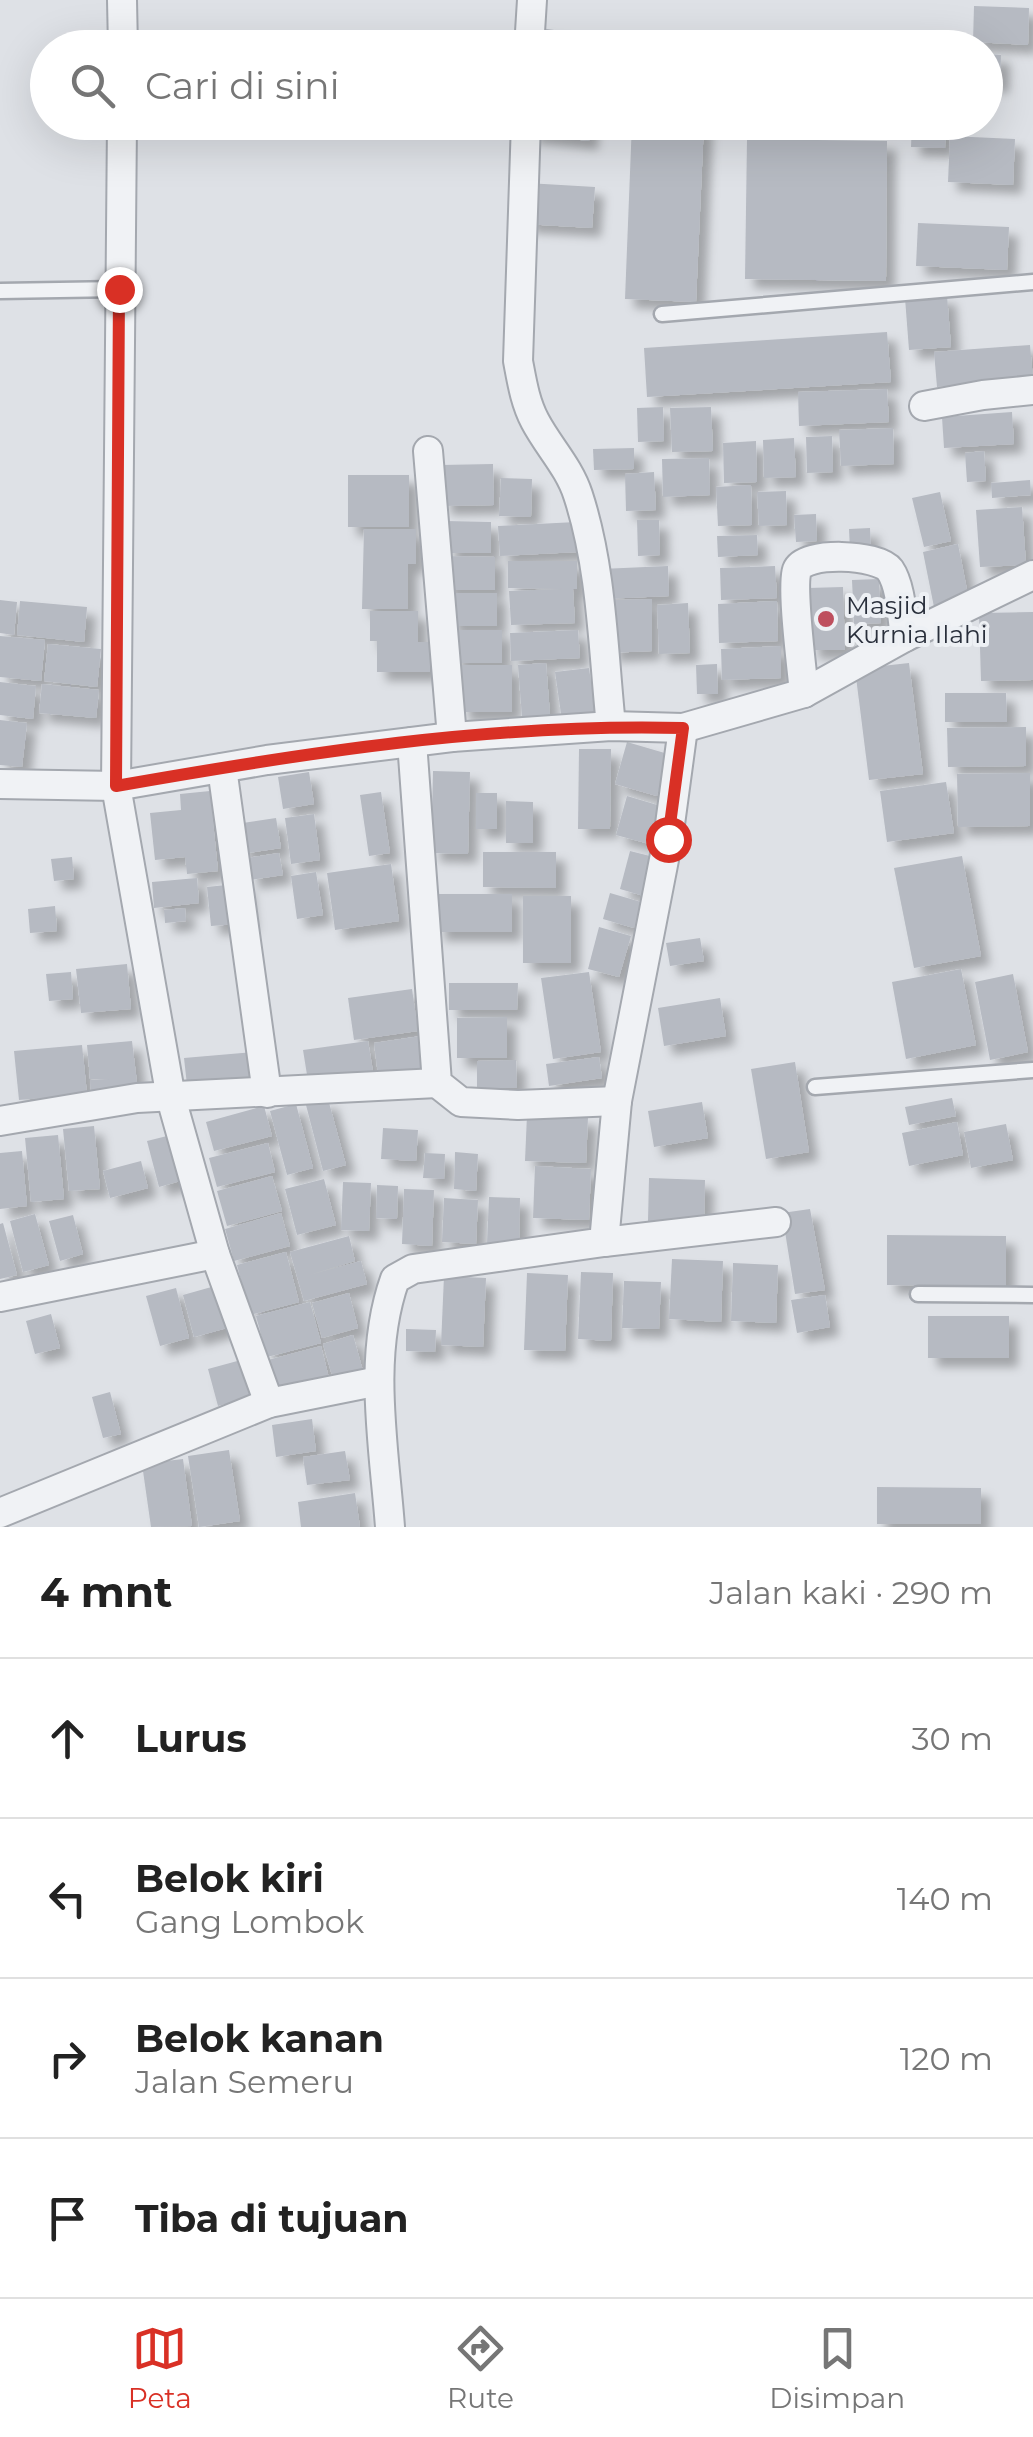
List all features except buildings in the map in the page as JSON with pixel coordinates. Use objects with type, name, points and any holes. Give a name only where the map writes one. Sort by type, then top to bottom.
[{"type":"street","points":[[122,0],[122,30]]},
{"type":"street","points":[[530,30],[532,0]]},
{"type":"street","points":[[122,140],[116,786],[171,1098],[215,1254],[269,1403]]},
{"type":"street","points":[[525,140],[518,361],[524,394],[536,422],[576,489],[583,512],[594,572],[611,726]]},
{"type":"street","points":[[924,406],[1033,390]]},
{"type":"street","points":[[428,451],[452,737]]},
{"type":"street","points":[[804,694],[797,569],[804,562],[819,558],[877,559],[890,570],[905,637]]},
{"type":"street","points":[[0,784],[116,786],[452,737],[611,726],[683,728],[804,694],[905,637],[1033,575]]},
{"type":"street","points":[[604,1242],[616,1102],[668,839],[683,728]]},
{"type":"street","points":[[412,742],[437,1083]]},
{"type":"street","points":[[222,768],[267,1093]]},
{"type":"street","points":[[0,1121],[119,1100],[437,1083],[461,1102],[616,1102]]},
{"type":"street","points":[[390,1527],[379,1381],[388,1300],[395,1279],[414,1269],[776,1222]]},
{"type":"street","points":[[0,1297],[215,1254]]},
{"type":"street","points":[[10,1516],[269,1403],[379,1381]]},
{"type":"lane","points":[[662,314],[1033,282]]},
{"type":"lane","points":[[0,291],[119,289]]},
{"type":"lane","points":[[815,1087],[1033,1070]]},
{"type":"lane","points":[[918,1294],[1033,1295]]},
{"type":"place","name":"Masjid Kurnia Ilahi","points":[[826,619]]},
{"type":"route","points":[[119,289],[116,786],[268,760],[452,737],[611,726],[683,728],[668,839]]}]
